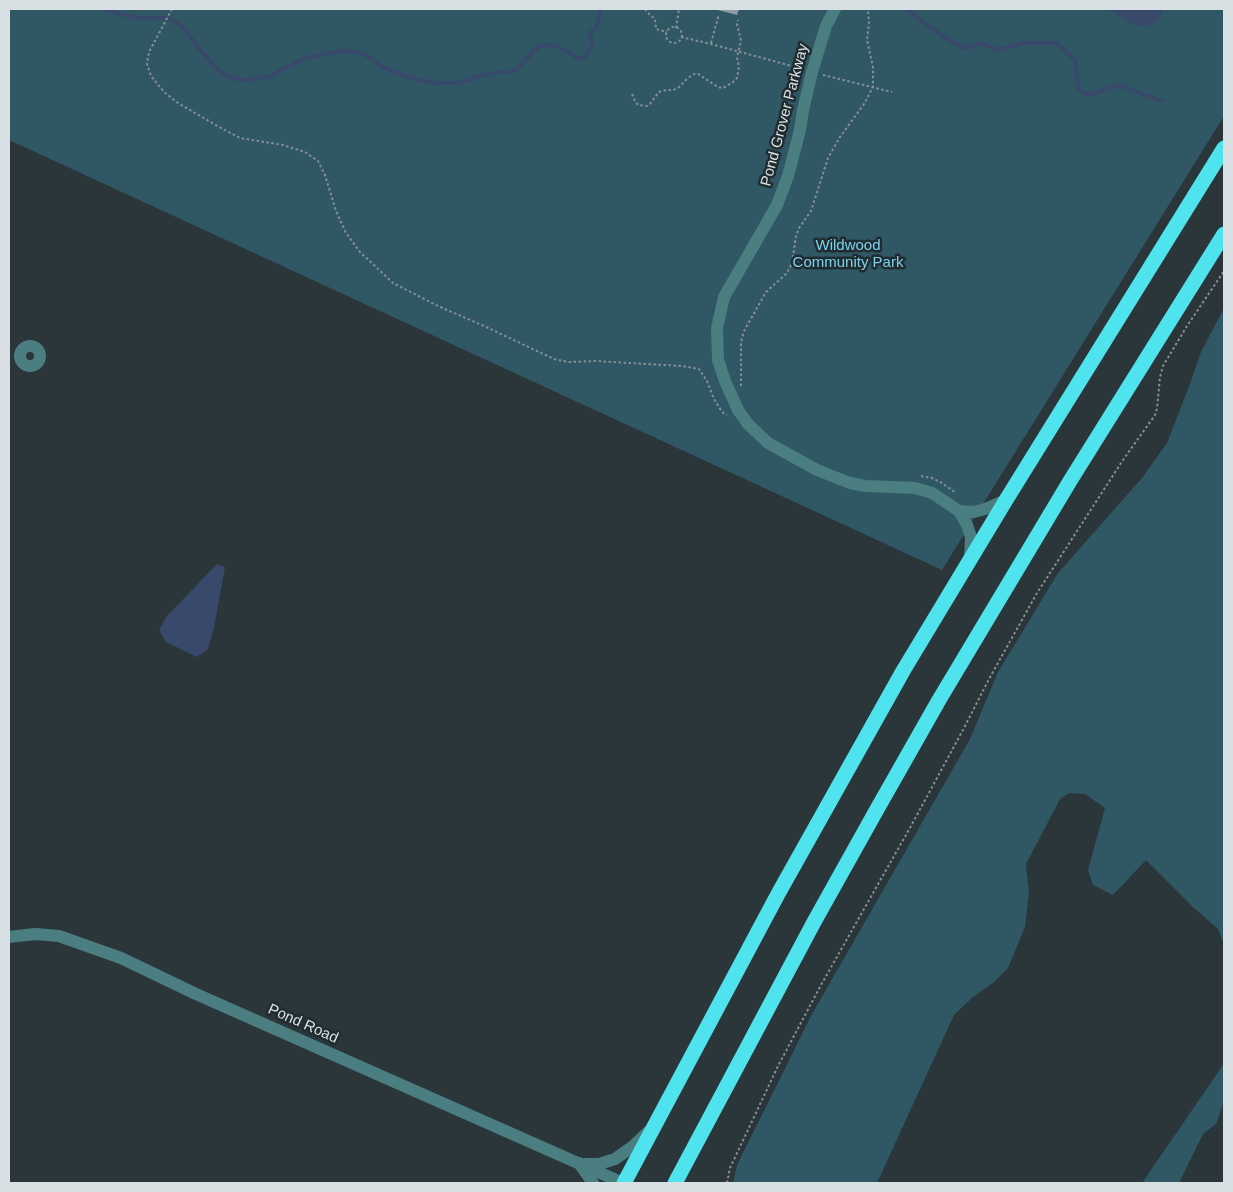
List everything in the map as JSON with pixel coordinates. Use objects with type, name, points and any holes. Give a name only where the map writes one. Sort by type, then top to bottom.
[{"type":"highway","points":[[624,1183],[809,838],[904,671],[1006,500],[1224,148]]},
{"type":"highway","points":[[675,1183],[818,914],[939,700],[1060,497],[1224,234]]},
{"type":"street","name":"Pond Grover Parkway","points":[[835,9],[826,26],[812,72],[788,176],[777,205],[724,296],[717,328],[718,360],[738,410],[748,424],[768,444],[817,470],[850,483],[865,486],[925,490],[955,508]]},
{"type":"street","points":[[955,508],[974,512],[1006,500]]},
{"type":"street","points":[[955,508],[967,525],[970,537],[970,560]]},
{"type":"street","name":"Pond Road","points":[[9,937],[35,934],[59,936],[121,958],[230,1010],[624,1183]]},
{"type":"street","name":"Pond Road","points":[[579,1163],[599,1164],[615,1159],[632,1147],[654,1126]]},
{"type":"street","points":[[579,1163],[593,1183]]},
{"type":"path","points":[[172,9],[149,52],[147,64],[151,76],[164,92],[178,103],[240,138],[283,145],[305,152],[318,161],[346,233],[360,252],[393,283],[438,306],[554,359],[569,362],[682,366],[698,369],[707,381],[722,412],[728,415],[738,410]]},
{"type":"path","points":[[645,9],[655,19],[656,28],[667,32]]},
{"type":"path","points":[[676,28],[679,9]]},
{"type":"path","points":[[742,390],[741,342],[744,331],[766,292],[787,273],[792,263],[796,236],[799,228],[810,213],[828,158],[873,87],[873,66],[867,40],[868,9]]},
{"type":"path","points":[[711,44],[719,14]]},
{"type":"path","points":[[632,94],[638,104],[647,106],[659,92],[678,88],[694,74],[698,74],[718,87],[723,88],[732,83],[736,78],[739,68],[737,57],[741,41],[737,24],[738,20]]},
{"type":"path","points":[[672,28],[676,28],[681,32],[681,37],[679,41],[672,43],[667,39],[667,32],[672,28]]},
{"type":"path","points":[[681,37],[892,92]]},
{"type":"path","points":[[727,1183],[730,1168],[778,1066],[821,984],[911,826],[993,671],[1037,593],[1154,414],[1157,408],[1163,366],[1186,326],[1224,271]]},
{"type":"path","points":[[919,476],[932,478],[957,494],[955,508]]},
{"type":"green space","name":"Wildwood Community Park","points":[[9,9],[1224,9],[1224,116],[942,570],[9,140]]},
{"type":"green space","points":[[1224,308],[1224,944],[1218,929],[1146,860],[1113,895],[1093,885],[1088,870],[1105,808],[1085,794],[1069,793],[1060,799],[1026,864],[1029,893],[1025,927],[1008,968],[954,1015],[877,1183],[733,1183],[737,1165],[812,1014],[970,739],[998,672],[1058,573],[1142,478],[1167,443],[1201,352]]},
{"type":"green space","points":[[1224,1054],[1224,1101],[1216,1124],[1203,1134],[1179,1183],[1142,1183],[1223,1065]]},
{"type":"shaded area","points":[[1108,9],[1164,9],[1157,21],[1146,27],[1134,25]]},
{"type":"shaded area","points":[[217,564],[225,567],[214,628],[208,649],[197,657],[166,642],[159,630],[166,617]]},
{"type":"building","points":[[714,9],[739,9],[737,15]]},
{"type":"waterway","points":[[104,9],[138,18],[167,18],[176,22],[185,29],[218,70],[229,77],[241,80],[269,77],[306,58],[340,51],[357,52],[371,58],[383,67],[405,76],[438,83],[457,83],[483,75],[516,70],[539,46],[556,46],[569,52],[576,58],[584,58],[591,49],[592,41],[589,34],[597,26],[600,9]]},
{"type":"waterway","points":[[906,9],[947,39],[965,48],[981,43],[998,50],[1023,43],[1057,43],[1075,60],[1079,90],[1087,95],[1110,87],[1122,86],[1162,101]]}]
